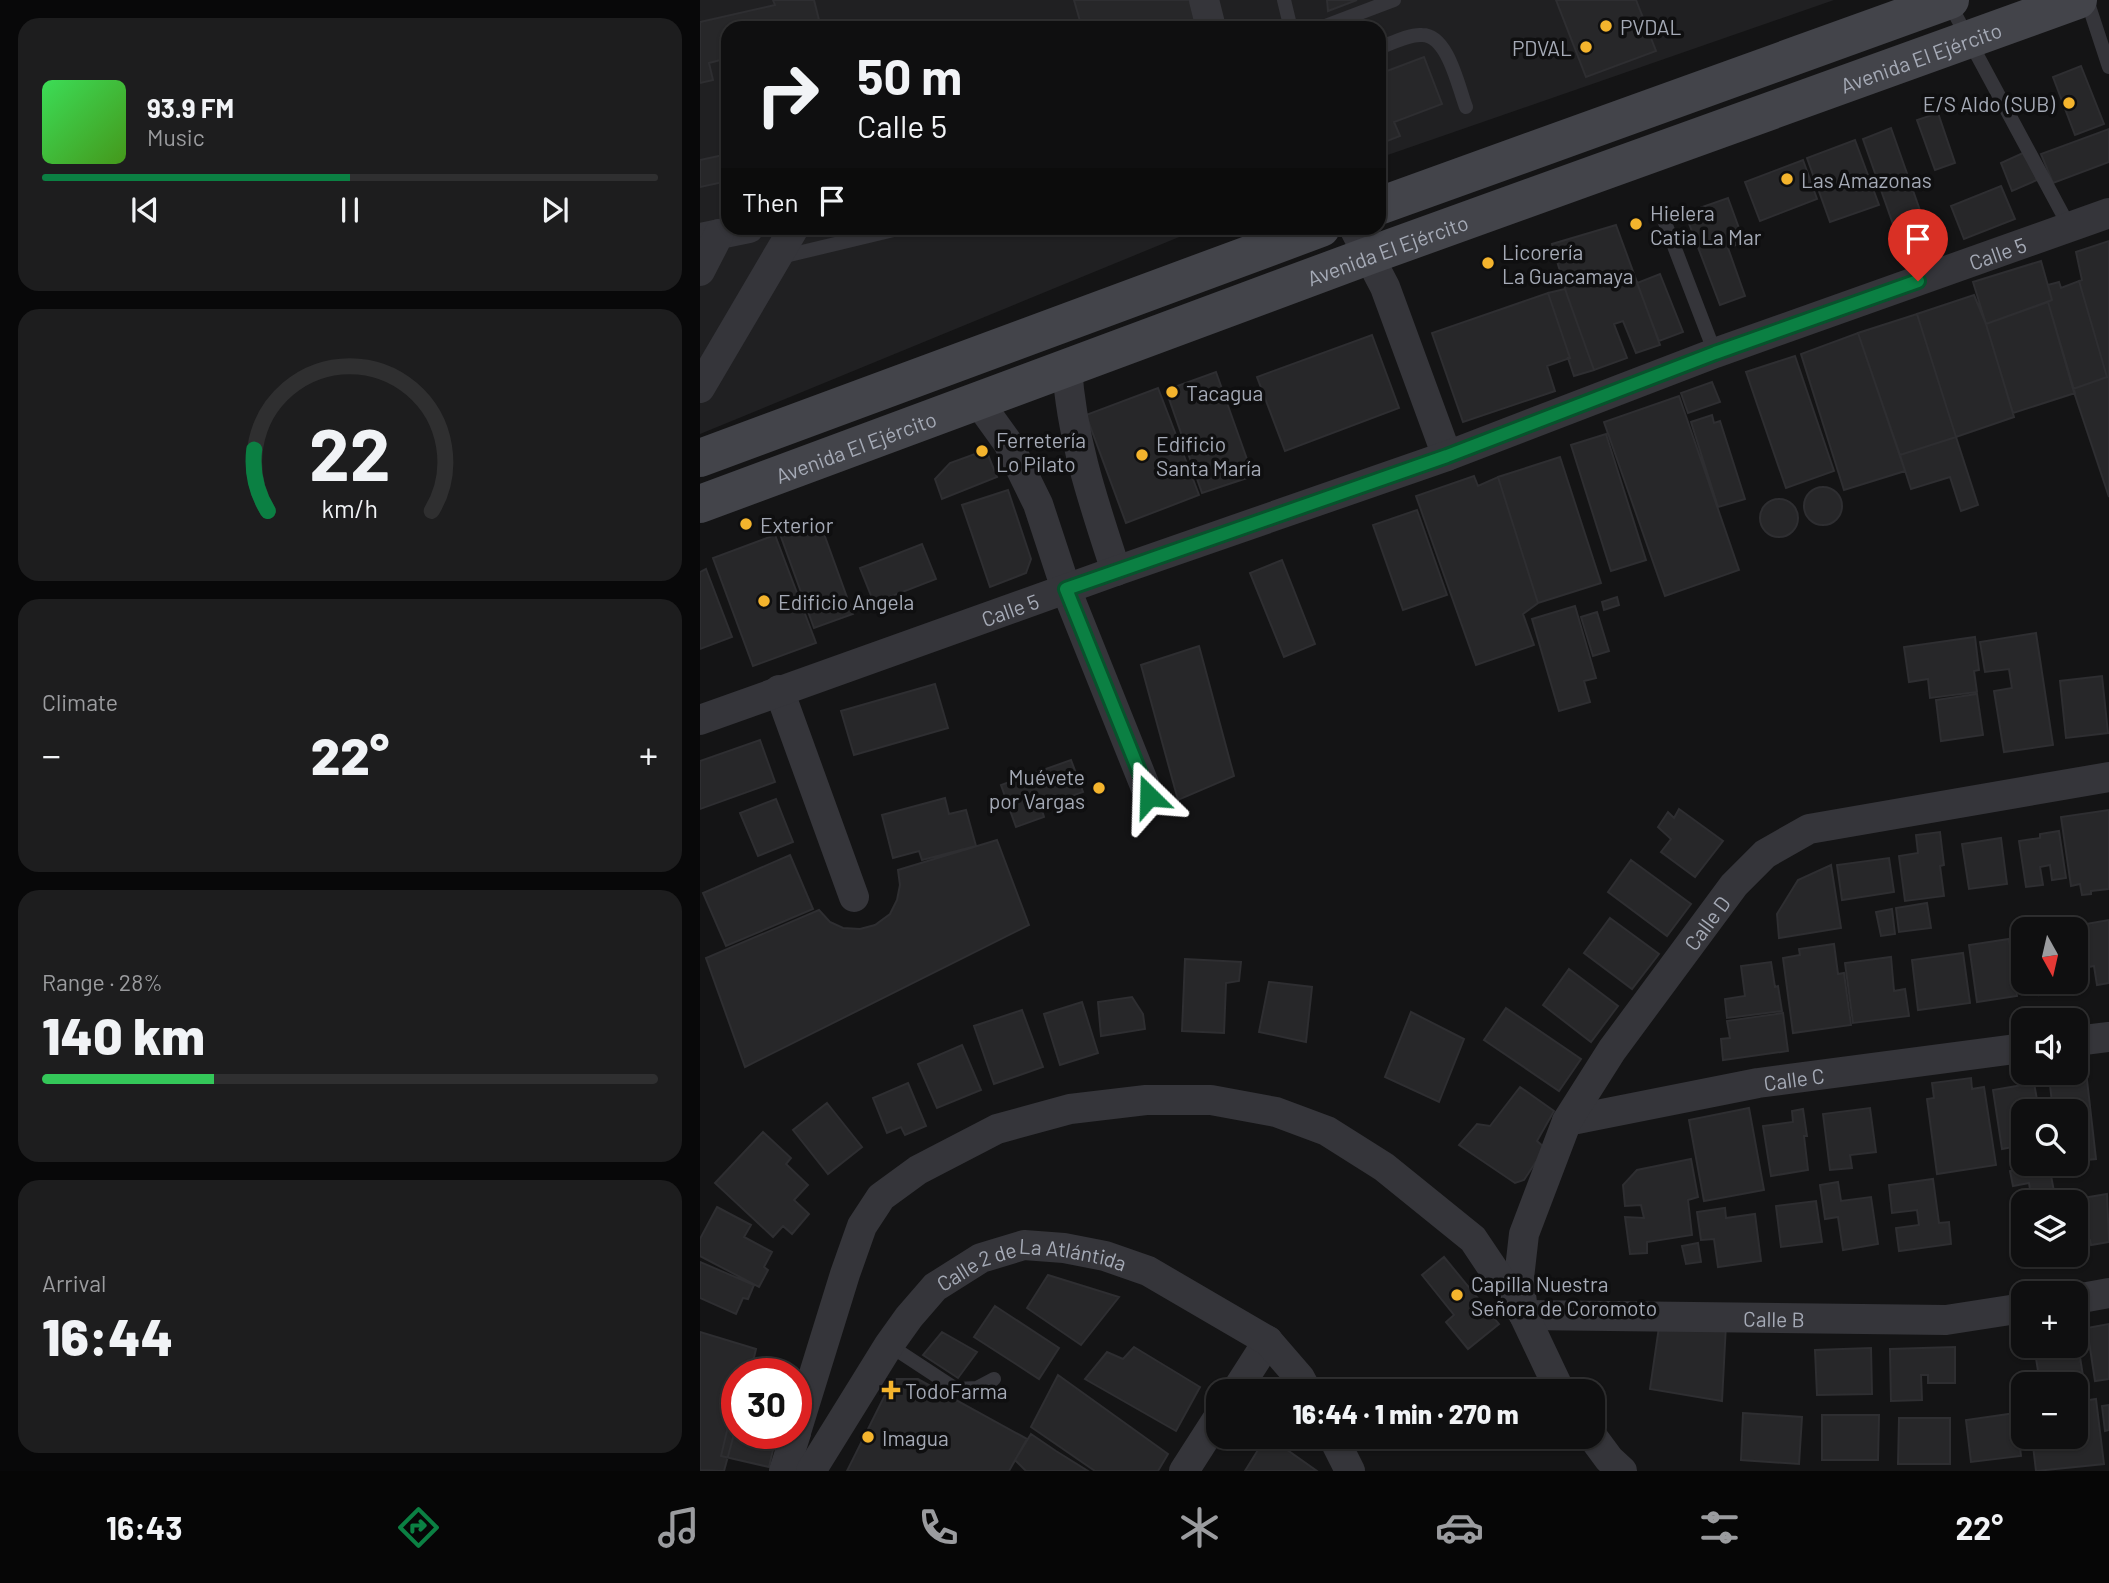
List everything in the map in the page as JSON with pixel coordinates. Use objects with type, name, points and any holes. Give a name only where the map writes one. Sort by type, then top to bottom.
[{"type":"main road","name":"Avenida El Ejército","points":[[1386,203],[1949,0]]},
{"type":"main road","name":"Avenida El Ejército","points":[[1386,234],[1742,122],[2078,0]]},
{"type":"main road","points":[[1726,80],[1742,122]]},
{"type":"main road","name":"Avenida El Ejército","points":[[700,458],[1302,235]]},
{"type":"main road","name":"Avenida El Ejército","points":[[700,504],[1067,366],[1383,235]]},
{"type":"street","points":[[1204,0],[1209,21]]},
{"type":"street","name":"Calle 5","points":[[700,720],[1447,456],[1715,353],[2109,213]]},
{"type":"street","points":[[700,388],[790,235]]},
{"type":"street","points":[[700,271],[709,236]]},
{"type":"street","points":[[1361,242],[1385,287],[1447,456]]},
{"type":"street","points":[[1067,366],[1073,422],[1089,489],[1116,571]]},
{"type":"street","points":[[976,400],[1008,443],[1038,504],[1066,589],[1149,796]]},
{"type":"street","points":[[779,690],[854,897]]},
{"type":"street","name":"Calle D","points":[[1524,1315],[1520,1278],[1524,1234],[1567,1121],[1612,1049],[1726,896],[1765,854],[1809,828],[2109,777]]},
{"type":"street","points":[[2088,1040],[2109,1037]]},
{"type":"street","name":"Calle C","points":[[1567,1121],[1758,1083],[2011,1050]]},
{"type":"street","points":[[812,1381],[862,1226],[881,1197],[918,1170],[997,1129],[1070,1109],[1146,1100],[1212,1100],[1276,1112],[1327,1130],[1384,1167],[1473,1239],[1524,1315],[1554,1379]]},
{"type":"street","name":"Calle 2 de La Atlántida","points":[[811,1471],[889,1345],[935,1287],[981,1258],[1024,1245],[1064,1248],[1105,1256],[1148,1271],[1268,1341],[1301,1379]]},
{"type":"street","points":[[2088,1297],[2109,1293]]},
{"type":"street","name":"Calle B","points":[[1524,1315],[1946,1320],[2011,1310]]},
{"type":"street","points":[[1244,1379],[1268,1341]]},
{"type":"street","points":[[1184,1471],[1206,1437]]},
{"type":"street","points":[[784,1471],[791,1449]]},
{"type":"street","points":[[1339,1449],[1350,1471]]},
{"type":"street","points":[[1602,1449],[1622,1471]]},
{"type":"lane","points":[[1284,0],[1289,21]]},
{"type":"lane","points":[[1338,21],[1394,0]]},
{"type":"lane","points":[[1949,0],[2070,228]]},
{"type":"lane","points":[[2087,0],[2109,67]]},
{"type":"lane","points":[[1386,46],[1420,34],[1434,37],[1443,46],[1466,107]]},
{"type":"lane","points":[[1664,220],[1715,353]]},
{"type":"lane","points":[[775,260],[872,235]]},
{"type":"lane","points":[[889,1345],[956,1389],[977,1388],[994,1379]]},
{"type":"shaded area","points":[[700,0],[1834,0],[1386,156],[1386,21],[721,21],[721,235],[1184,235],[700,434]]},
{"type":"building","points":[[773,0],[814,0],[819,21],[721,21],[721,60],[709,63],[713,80],[700,83],[700,22],[775,5]]},
{"type":"building","points":[[1074,0],[1200,0],[1205,21],[1080,21]]},
{"type":"building","points":[[1327,0],[1357,0],[1328,11]]},
{"type":"building","name":"PVDAL","points":[[1556,0],[1636,0],[1656,51],[1586,77]]},
{"type":"building","points":[[1424,57],[1442,104],[1394,122],[1400,136],[1386,141],[1386,71]]},
{"type":"building","points":[[2081,66],[2104,124],[2075,135],[2053,77]]},
{"type":"building","points":[[1938,113],[1955,163],[1935,170],[1917,120]]},
{"type":"building","points":[[1891,128],[1929,236],[1919,240],[1924,251],[1905,258],[1863,139]]},
{"type":"building","points":[[2109,129],[2109,162],[2053,183],[2041,154]]},
{"type":"building","points":[[1855,140],[1879,205],[1830,222],[1807,158]]},
{"type":"building","points":[[2025,152],[2037,180],[2012,191],[2001,163]]},
{"type":"building","points":[[721,156],[721,182],[700,187],[700,160]]},
{"type":"building","points":[[1803,160],[1817,199],[1760,221],[1745,182]]},
{"type":"building","points":[[2001,186],[2015,219],[1964,239],[1951,206]]},
{"type":"building","points":[[1728,198],[1744,242],[1728,248],[1745,296],[1720,305],[1685,213]]},
{"type":"building","points":[[1616,225],[1660,345],[1636,353],[1623,321],[1614,324],[1627,358],[1594,370],[1552,244]]},
{"type":"building","points":[[2109,241],[2109,497],[2073,389],[2107,377],[2079,281],[2082,280],[2076,252]]},
{"type":"building","points":[[2041,261],[2052,300],[1986,324],[1973,282]]},
{"type":"building","points":[[1660,274],[1683,332],[1659,341],[1637,283]]},
{"type":"building","points":[[2079,281],[2107,377],[2073,389],[2048,302],[2052,300],[2048,285],[2059,282],[2061,288]]},
{"type":"building","points":[[1565,289],[1594,370],[1574,376],[1548,293]]},
{"type":"building","points":[[1548,293],[1570,358],[1547,366],[1555,391],[1463,422],[1432,333]]},
{"type":"building","points":[[1974,295],[1986,324],[2014,417],[1956,437],[1917,314]]},
{"type":"building","points":[[2048,302],[2075,393],[2013,413],[1986,324]]},
{"type":"building","points":[[1917,314],[1956,437],[1900,455],[1858,333]]},
{"type":"building","points":[[1858,333],[1905,471],[1844,490],[1801,354]]},
{"type":"building","points":[[1372,335],[1399,408],[1285,451],[1257,377]]},
{"type":"building","points":[[1795,356],[1834,471],[1786,488],[1746,372]]},
{"type":"building","points":[[1216,372],[1253,476],[1202,493],[1166,390]]},
{"type":"building","points":[[1712,382],[1720,402],[1688,413],[1681,393]]},
{"type":"building","name":"Edificio Santa María","points":[[1158,388],[1199,495],[1126,523],[1086,415]]},
{"type":"building","points":[[1679,396],[1739,570],[1665,596],[1604,422]]},
{"type":"building","points":[[1712,415],[1714,423],[1720,421],[1745,499],[1718,507],[1691,422]]},
{"type":"building","points":[[1606,434],[1646,560],[1611,571],[1571,445]]},
{"type":"building","points":[[1956,437],[1978,505],[1961,511],[1950,477],[1911,489],[1900,455]]},
{"type":"building","points":[[986,450],[997,477],[942,499],[935,479],[950,463]]},
{"type":"building","points":[[1560,457],[1601,583],[1538,603],[1498,477]]},
{"type":"building","points":[[1474,476],[1478,486],[1498,477],[1538,603],[1523,614],[1534,645],[1476,665],[1416,496]]},
{"type":"building","points":[[1823,487],[1837,492],[1842,506],[1837,520],[1823,525],[1809,520],[1804,506],[1809,492]]},
{"type":"building","points":[[1008,490],[1031,559],[1026,573],[990,587],[962,505]]},
{"type":"building","points":[[1779,499],[1793,504],[1798,518],[1793,532],[1779,537],[1765,532],[1760,518],[1765,504]]},
{"type":"building","points":[[1417,510],[1447,595],[1403,610],[1373,525]]},
{"type":"building","points":[[819,520],[853,614],[814,628],[780,534]]},
{"type":"building","name":"Edificio Angela","points":[[775,535],[816,643],[753,666],[713,558]]},
{"type":"building","points":[[922,544],[936,579],[874,603],[860,568]]},
{"type":"building","points":[[1282,560],[1315,644],[1284,657],[1250,573]]},
{"type":"building","points":[[706,569],[732,637],[700,649],[700,572]]},
{"type":"building","points":[[1617,597],[1619,605],[1604,610],[1602,602]]},
{"type":"building","points":[[1575,606],[1596,678],[1584,681],[1590,702],[1559,711],[1532,619]]},
{"type":"building","points":[[1597,612],[1609,651],[1593,656],[1581,617]]},
{"type":"building","points":[[2036,633],[2053,745],[2004,752],[1994,691],[2012,688],[2009,669],[1985,672],[1980,642]]},
{"type":"building","points":[[1975,637],[1979,670],[1974,671],[1977,692],[1930,698],[1928,679],[1909,682],[1904,647]]},
{"type":"building","points":[[1199,646],[1234,776],[1178,800],[1141,665]]},
{"type":"building","points":[[2102,676],[2108,733],[2066,738],[2060,681]]},
{"type":"building","points":[[935,684],[948,728],[854,755],[841,711]]},
{"type":"building","points":[[1977,694],[1983,735],[1941,741],[1936,700]]},
{"type":"building","points":[[760,740],[775,782],[700,809],[700,761]]},
{"type":"building","points":[[1071,760],[1083,792],[1041,807],[1044,817],[1016,827],[1001,785]]},
{"type":"building","points":[[945,798],[949,814],[966,810],[976,846],[922,860],[919,851],[893,858],[882,815]]},
{"type":"building","points":[[776,799],[793,842],[758,856],[740,813]]},
{"type":"building","points":[[1679,809],[1723,841],[1695,877],[1661,852],[1671,839],[1658,827],[1668,812],[1674,818]]},
{"type":"building","points":[[2109,810],[2109,889],[2082,895],[2080,884],[2071,886],[2061,817]]},
{"type":"building","points":[[2059,831],[2066,878],[2052,880],[2050,865],[2040,867],[2043,885],[2026,887],[2019,841],[2040,838],[2040,834]]},
{"type":"building","points":[[1940,832],[1944,865],[1940,866],[1944,896],[1905,901],[1899,856],[1918,853],[1916,835]]},
{"type":"building","points":[[2001,838],[2007,884],[1969,889],[1962,844]]},
{"type":"building","points":[[997,840],[1029,925],[745,1067],[706,958],[819,910],[830,922],[843,928],[860,929],[875,925],[890,914],[897,900],[900,885],[898,870]]},
{"type":"building","points":[[790,855],[813,909],[726,946],[703,893]]},
{"type":"building","points":[[1889,858],[1894,892],[1842,900],[1837,865]]},
{"type":"building","points":[[1631,860],[1691,904],[1667,936],[1608,892]]},
{"type":"building","points":[[1831,865],[1841,928],[1779,938],[1777,914],[1798,880]]},
{"type":"building","points":[[1927,903],[1931,928],[1899,932],[1896,908]]},
{"type":"building","points":[[1892,909],[1895,934],[1881,936],[1876,912]]},
{"type":"building","points":[[1610,918],[1659,954],[1632,989],[1584,953]]},
{"type":"building","points":[[2109,920],[2109,983],[2097,985],[2094,966],[2088,967],[2088,924]]},
{"type":"building","points":[[2009,939],[2011,994],[2017,996],[1977,1002],[1969,945]]},
{"type":"building","points":[[1834,944],[1838,974],[1844,973],[1851,1025],[1793,1033],[1783,958],[1800,955],[1799,949]]},
{"type":"building","points":[[1963,953],[1970,1003],[1918,1010],[1912,960]]},
{"type":"building","points":[[1891,957],[1894,991],[1905,989],[1909,1016],[1853,1023],[1845,963]]},
{"type":"building","points":[[1185,959],[1241,962],[1239,981],[1226,983],[1224,1033],[1182,1031]]},
{"type":"building","points":[[1771,962],[1782,1011],[1727,1018],[1725,999],[1745,996],[1741,966]]},
{"type":"building","points":[[1569,969],[1618,1006],[1591,1042],[1543,1005]]},
{"type":"building","points":[[1269,982],[1312,987],[1306,1042],[1259,1032]]},
{"type":"building","points":[[1132,997],[1143,1014],[1145,1029],[1101,1036],[1098,1002]]},
{"type":"building","points":[[1082,1002],[1098,1053],[1060,1065],[1044,1014]]},
{"type":"building","points":[[1506,1008],[1581,1059],[1559,1091],[1484,1040]]},
{"type":"building","points":[[1022,1010],[1043,1067],[994,1084],[974,1026]]},
{"type":"building","points":[[1411,1012],[1464,1039],[1439,1102],[1385,1077]]},
{"type":"building","points":[[1783,1013],[1788,1051],[1723,1060],[1721,1039],[1730,1038],[1727,1021]]},
{"type":"building","points":[[962,1045],[981,1090],[937,1108],[918,1064]]},
{"type":"building","points":[[1971,1078],[1972,1089],[1984,1087],[1996,1165],[1937,1174],[1927,1099],[1934,1098],[1932,1083]]},
{"type":"building","points":[[908,1083],[926,1126],[905,1135],[901,1127],[887,1133],[873,1098]]},
{"type":"building","points":[[2034,1085],[2037,1099],[2011,1099],[2011,1147],[2002,1149],[1993,1090]]},
{"type":"building","points":[[2050,1085],[2088,1085],[2096,1159],[2088,1160],[2088,1099],[2052,1099]]},
{"type":"building","points":[[1520,1087],[1554,1111],[1537,1141],[1545,1148],[1524,1180],[1515,1183],[1459,1145],[1477,1124],[1490,1126]]},
{"type":"building","points":[[827,1103],[862,1147],[828,1174],[793,1130]]},
{"type":"building","points":[[1749,1108],[1764,1190],[1704,1201],[1689,1120]]},
{"type":"building","points":[[1870,1108],[1876,1152],[1850,1155],[1852,1168],[1830,1170],[1823,1114]]},
{"type":"building","points":[[1803,1109],[1808,1170],[1771,1176],[1763,1126],[1793,1122],[1792,1111]]},
{"type":"building","points":[[763,1132],[791,1158],[786,1164],[808,1185],[794,1200],[809,1214],[792,1234],[783,1226],[773,1237],[715,1183]]},
{"type":"building","points":[[1691,1159],[1698,1197],[1688,1200],[1692,1235],[1647,1242],[1647,1253],[1630,1254],[1625,1217],[1644,1218],[1641,1205],[1625,1206],[1623,1185],[1637,1170]]},
{"type":"building","points":[[2011,1176],[2051,1176],[2054,1190],[2030,1190],[2029,1183],[2013,1186]]},
{"type":"building","points":[[1933,1179],[1939,1223],[1949,1222],[1951,1244],[1899,1251],[1896,1228],[1919,1225],[1917,1210],[1892,1213],[1889,1185]]},
{"type":"building","points":[[1838,1182],[1841,1201],[1871,1197],[1878,1244],[1843,1250],[1838,1217],[1825,1219],[1820,1185]]},
{"type":"building","points":[[2107,1194],[2109,1242],[2091,1245],[2088,1240],[2088,1197]]},
{"type":"building","points":[[1816,1201],[1822,1242],[1781,1247],[1776,1206]]},
{"type":"building","points":[[717,1207],[751,1225],[744,1237],[772,1252],[764,1267],[768,1270],[759,1287],[700,1256],[700,1239]]},
{"type":"building","points":[[1725,1208],[1726,1218],[1755,1214],[1761,1261],[1718,1267],[1714,1239],[1701,1240],[1697,1212]]},
{"type":"building","points":[[1698,1243],[1701,1262],[1686,1264],[1682,1246]]},
{"type":"building","name":"Capilla Nuestra Señora de Coromoto","points":[[1444,1257],[1499,1324],[1468,1349],[1446,1322],[1454,1315],[1422,1275]]},
{"type":"building","points":[[700,1262],[754,1285],[748,1299],[743,1298],[736,1314],[700,1298]]},
{"type":"building","points":[[1048,1275],[1119,1297],[1081,1345],[1027,1308]]},
{"type":"building","points":[[995,1306],[1059,1348],[1039,1379],[974,1337]]},
{"type":"building","points":[[1660,1320],[1726,1324],[1722,1401],[1650,1389]]},
{"type":"building","points":[[2109,1324],[2109,1379],[2095,1381],[2088,1328]]},
{"type":"building","points":[[700,1332],[756,1349],[754,1358],[721,1358],[721,1449],[730,1449],[724,1471],[700,1470]]},
{"type":"building","points":[[942,1332],[977,1352],[958,1378],[923,1355]]},
{"type":"building","points":[[1134,1347],[1200,1387],[1176,1431],[1085,1379],[1107,1352],[1123,1359]]},
{"type":"building","points":[[1955,1347],[1955,1383],[1928,1383],[1928,1375],[1921,1375],[1922,1400],[1891,1401],[1890,1349]]},
{"type":"building","points":[[1871,1348],[1872,1394],[1817,1395],[1815,1350]]},
{"type":"building","points":[[2036,1358],[2080,1358],[2082,1372],[2038,1372]]},
{"type":"building","points":[[1058,1375],[1168,1454],[1158,1471],[1095,1471],[1031,1427]]},
{"type":"building","points":[[893,1379],[918,1379],[1027,1439],[1009,1471],[847,1471]]},
{"type":"building","points":[[2096,1399],[2104,1464],[2036,1471],[2033,1449],[2088,1449],[2088,1400]]},
{"type":"building","points":[[2109,1405],[2109,1430],[2105,1431],[2102,1406]]},
{"type":"building","points":[[1743,1413],[1802,1417],[1799,1464],[1741,1460]]},
{"type":"building","points":[[2011,1414],[2011,1449],[2020,1449],[2021,1456],[1971,1462],[1966,1420]]},
{"type":"building","points":[[1822,1415],[1879,1415],[1878,1460],[1822,1460]]},
{"type":"building","points":[[1899,1418],[1950,1418],[1950,1464],[1898,1464]]},
{"type":"building","points":[[1031,1434],[1088,1471],[1026,1471],[1015,1460]]},
{"type":"building","points":[[723,1449],[773,1449],[769,1467],[721,1456]]},
{"type":"building","points":[[1259,1449],[1286,1449],[1317,1471],[1245,1471]]},
{"type":"place","name":"PVDAL","points":[[1606,26]]},
{"type":"place","name":"PDVAL","points":[[1586,47]]},
{"type":"place","name":"E/S Aldo (SUB)","points":[[2069,103]]},
{"type":"place","name":"Las Amazonas","points":[[1787,179]]},
{"type":"place","name":"Hielera Catia La Mar","points":[[1636,224]]},
{"type":"place","name":"Licorería La Guacamaya","points":[[1488,263]]},
{"type":"place","name":"Tacagua","points":[[1172,392]]},
{"type":"place","name":"Ferretería Lo Pilato","points":[[982,451]]},
{"type":"place","name":"Edificio Santa María","points":[[1142,455]]},
{"type":"place","name":"Exterior","points":[[746,524]]},
{"type":"place","name":"Edificio Angela","points":[[764,601]]},
{"type":"place","name":"Muévete por Vargas","points":[[1099,788]]},
{"type":"place","name":"Capilla Nuestra Señora de Coromoto","points":[[1457,1295]]},
{"type":"place","name":"TodoFarma","points":[[891,1390]]},
{"type":"place","name":"Imagua","points":[[868,1437]]},
{"type":"route","points":[[1149,796],[1066,589],[1447,456],[1715,353],[1918,281]]}]
